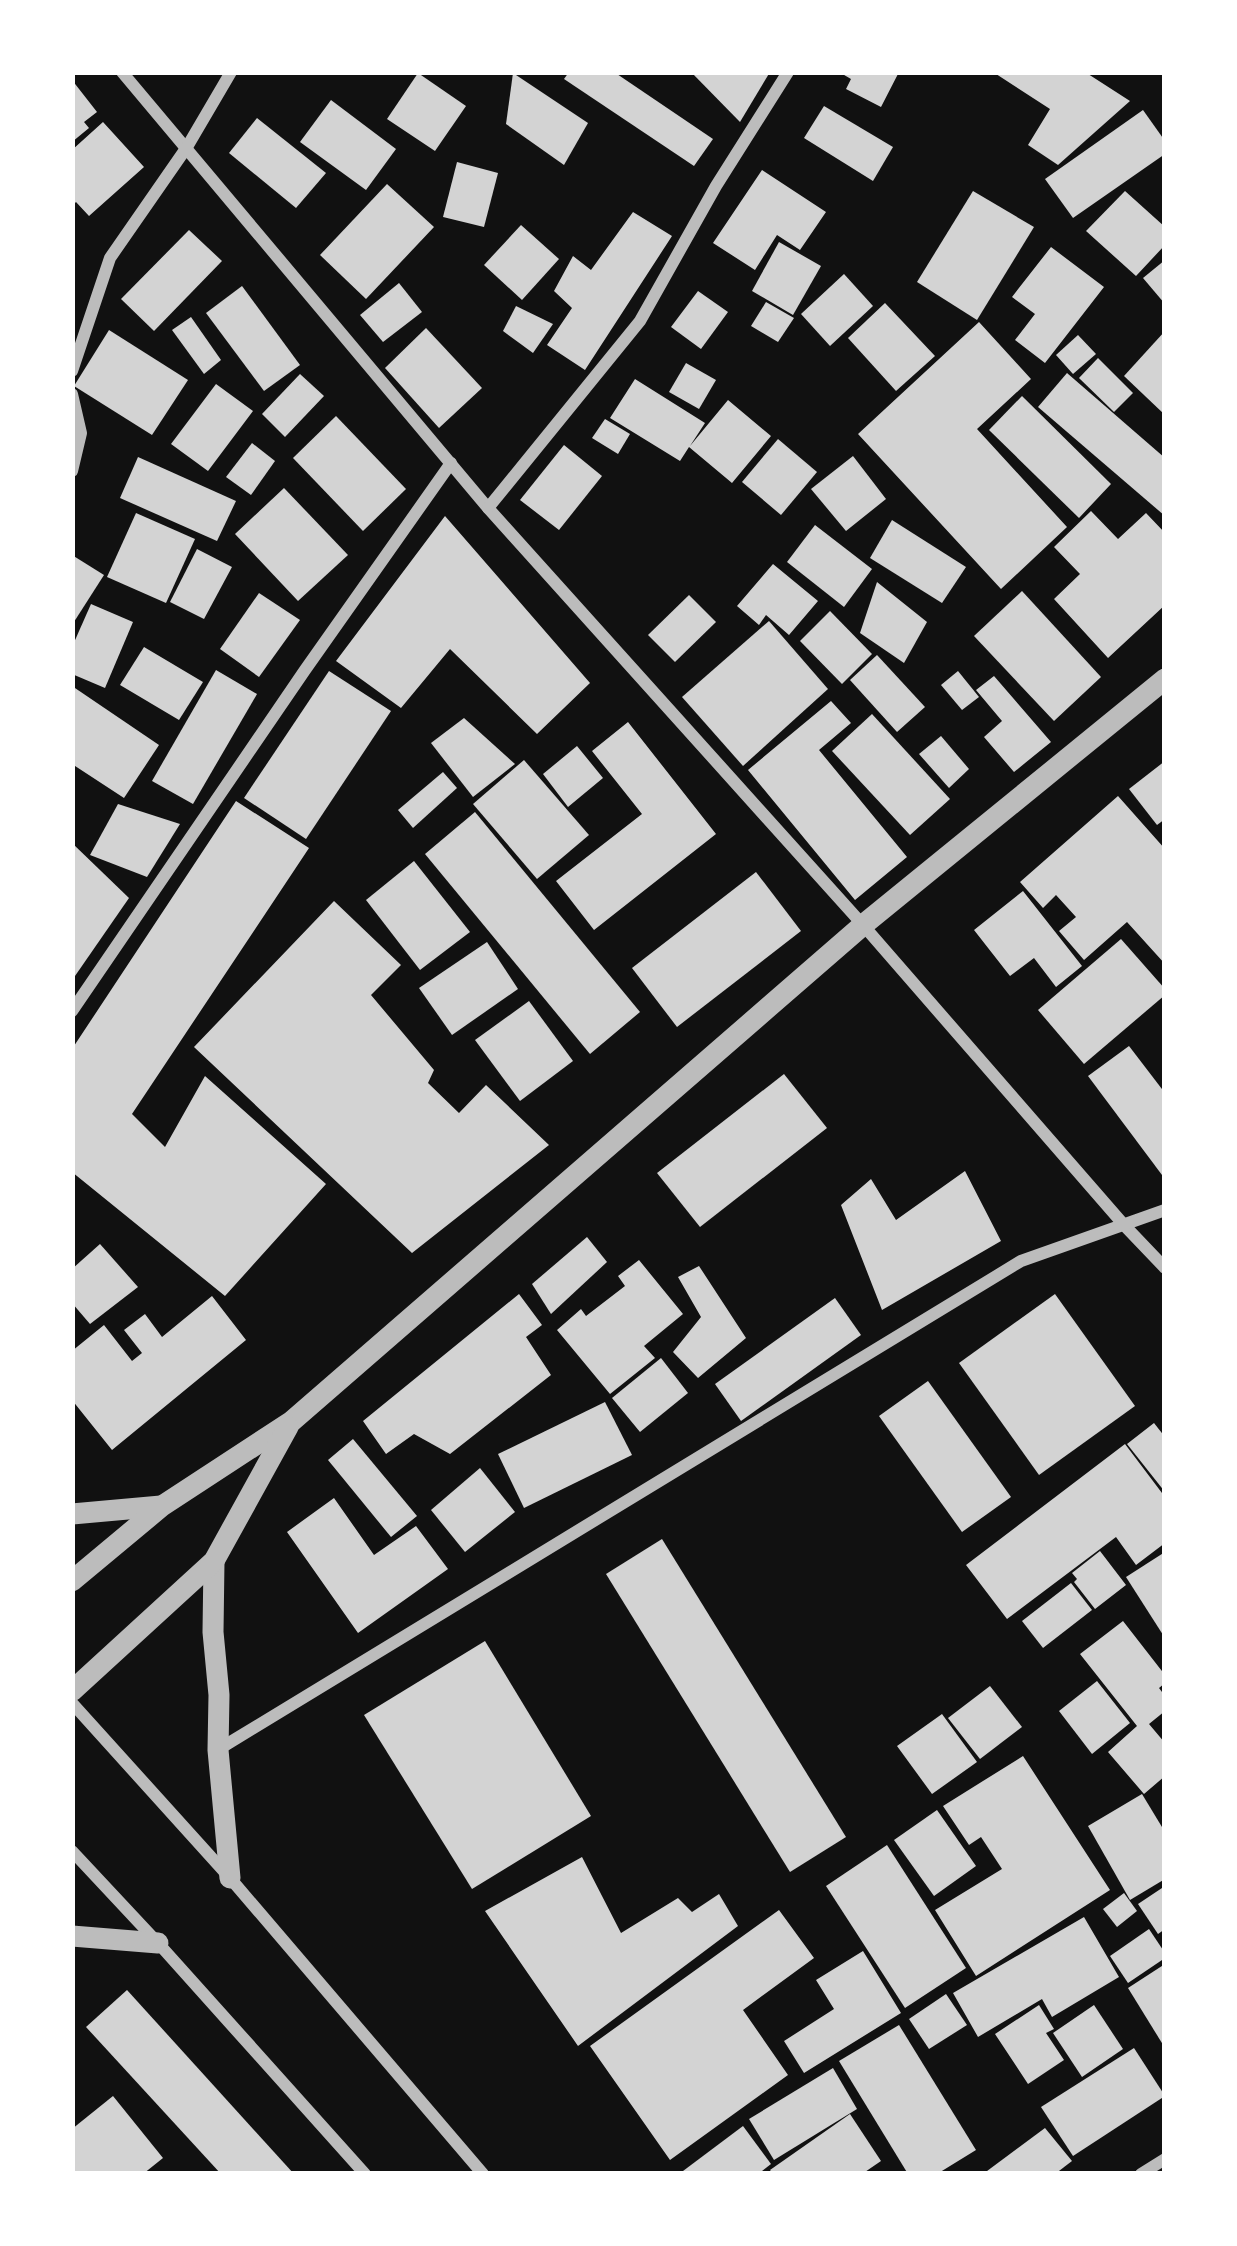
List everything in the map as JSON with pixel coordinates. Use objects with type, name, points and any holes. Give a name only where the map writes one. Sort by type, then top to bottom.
[{"type":"street","points":[[122,72],[488,508],[1165,1268]]},
{"type":"street","points":[[72,371],[110,258],[187,147],[231,72]]},
{"type":"street","points":[[488,508],[640,321],[716,186],[788,72]]},
{"type":"street","points":[[72,394],[81,434],[72,471]]},
{"type":"street","points":[[72,1011],[451,463]]},
{"type":"street","points":[[72,1581],[162,1506],[292,1421],[863,925],[1165,679]]},
{"type":"street","points":[[218,1750],[1022,1261],[1165,1210]]},
{"type":"street","points":[[72,1691],[214,1561],[292,1421]]},
{"type":"street","points":[[72,1514],[162,1506]]},
{"type":"street","points":[[214,1561],[218,1750],[230,1878]]},
{"type":"street","points":[[72,1703],[230,1878],[484,2174]]},
{"type":"street","points":[[72,1851],[365,2174]]},
{"type":"street","points":[[72,1936],[158,1943]]},
{"type":"street","points":[[1141,2174],[1165,2159]]},
{"type":"building","points":[[569,72],[614,72],[713,139],[694,166],[564,79]]},
{"type":"building","points":[[691,72],[770,72],[740,122]]},
{"type":"building","points":[[839,72],[899,72],[881,107],[846,89],[851,79]]},
{"type":"building","points":[[993,72],[1085,72],[1130,101],[1058,165],[1028,145],[1050,109]]},
{"type":"building","points":[[418,73],[466,106],[435,151],[387,119]]},
{"type":"building","points":[[513,73],[588,123],[564,165],[506,124]]},
{"type":"building","points":[[72,80],[97,112],[84,122],[89,128],[72,142]]},
{"type":"building","points":[[331,100],[396,149],[366,190],[300,142]]},
{"type":"building","points":[[824,106],[893,147],[873,181],[804,138]]},
{"type":"building","points":[[1143,110],[1165,141],[1165,154],[1073,218],[1045,179]]},
{"type":"building","points":[[257,118],[326,173],[296,208],[229,153]]},
{"type":"building","points":[[103,122],[144,167],[89,216],[76,202],[72,206],[72,150]]},
{"type":"building","points":[[457,162],[498,173],[484,227],[443,217]]},
{"type":"building","points":[[762,170],[826,212],[800,250],[777,235],[755,270],[713,243]]},
{"type":"building","points":[[387,184],[434,227],[366,299],[320,255]]},
{"type":"building","points":[[973,191],[1034,227],[977,320],[917,282]]},
{"type":"building","points":[[1125,191],[1165,227],[1165,245],[1136,276],[1086,231]]},
{"type":"building","points":[[633,212],[672,236],[585,370],[547,345],[572,308],[554,291],[573,256],[591,270]]},
{"type":"building","points":[[521,225],[559,259],[522,300],[484,265]]},
{"type":"building","points":[[189,230],[222,261],[154,331],[121,299]]},
{"type":"building","points":[[779,242],[821,266],[793,315],[752,291]]},
{"type":"building","points":[[1051,247],[1104,287],[1045,363],[1015,340],[1035,314],[1012,297]]},
{"type":"building","points":[[1165,260],[1165,304],[1143,278]]},
{"type":"building","points":[[844,274],[873,306],[830,346],[801,314]]},
{"type":"building","points":[[399,283],[422,312],[383,342],[360,315]]},
{"type":"building","points":[[242,286],[300,365],[264,391],[206,313]]},
{"type":"building","points":[[698,291],[728,312],[701,349],[671,327]]},
{"type":"building","points":[[766,302],[794,318],[778,342],[751,326]]},
{"type":"building","points":[[885,303],[935,356],[896,391],[848,338]]},
{"type":"building","points":[[516,306],[553,324],[533,353],[503,331]]},
{"type":"building","points":[[191,317],[221,360],[204,374],[172,330]]},
{"type":"building","points":[[979,322],[1031,379],[977,429],[1067,527],[1001,589],[858,434]]},
{"type":"building","points":[[426,328],[482,388],[439,428],[385,368]]},
{"type":"building","points":[[109,330],[188,380],[152,435],[74,386]]},
{"type":"building","points":[[1165,331],[1165,415],[1124,376]]},
{"type":"building","points":[[1078,335],[1096,354],[1073,374],[1056,355]]},
{"type":"building","points":[[1098,358],[1133,393],[1114,412],[1079,378]]},
{"type":"building","points":[[686,363],[716,380],[699,409],[669,392]]},
{"type":"building","points":[[1067,373],[1165,458],[1165,516],[1038,407]]},
{"type":"building","points":[[300,374],[324,396],[285,437],[262,414]]},
{"type":"building","points":[[635,379],[705,423],[690,446],[728,400],[771,436],[732,483],[689,447],[680,461],[610,418]]},
{"type":"building","points":[[216,384],[253,411],[208,471],[171,444]]},
{"type":"building","points":[[1022,396],[1111,484],[1079,518],[989,430]]},
{"type":"building","points":[[336,416],[406,489],[363,531],[293,458]]},
{"type":"building","points":[[605,419],[630,434],[618,454],[592,438]]},
{"type":"building","points":[[778,439],[817,472],[781,515],[742,482]]},
{"type":"building","points":[[252,443],[275,461],[251,495],[226,477]]},
{"type":"building","points":[[564,445],[602,476],[559,530],[520,500]]},
{"type":"building","points":[[853,456],[886,499],[846,531],[811,489]]},
{"type":"building","points":[[138,457],[236,501],[217,541],[120,498]]},
{"type":"building","points":[[284,488],[348,555],[298,601],[235,534]]},
{"type":"building","points":[[1091,511],[1118,539],[1146,513],[1165,533],[1165,605],[1108,658],[1054,599],[1080,574],[1054,547]]},
{"type":"building","points":[[136,513],[195,539],[166,603],[107,577]]},
{"type":"building","points":[[445,516],[590,683],[537,734],[450,649],[401,708],[336,661]]},
{"type":"building","points":[[892,520],[966,567],[942,603],[870,558]]},
{"type":"building","points":[[815,525],[872,569],[844,607],[787,562]]},
{"type":"building","points":[[197,549],[232,567],[204,619],[170,602]]},
{"type":"building","points":[[72,555],[104,575],[72,625]]},
{"type":"building","points":[[773,564],[818,601],[789,635],[766,615],[759,625],[737,606]]},
{"type":"building","points":[[877,582],[927,622],[904,663],[860,633]]},
{"type":"building","points":[[1022,591],[1101,677],[1054,721],[974,636]]},
{"type":"building","points":[[259,593],[300,620],[259,677],[220,649]]},
{"type":"building","points":[[689,595],[716,622],[675,662],[648,635]]},
{"type":"building","points":[[91,604],[133,622],[105,688],[72,674],[72,647]]},
{"type":"building","points":[[830,611],[872,654],[842,684],[800,641]]},
{"type":"building","points":[[769,621],[828,689],[743,766],[682,697]]},
{"type":"building","points":[[144,647],[203,682],[179,720],[120,685]]},
{"type":"building","points":[[877,655],[925,707],[897,732],[850,680]]},
{"type":"building","points":[[216,670],[257,694],[193,804],[152,781]]},
{"type":"building","points":[[329,671],[391,711],[306,839],[244,798]]},
{"type":"building","points":[[958,671],[979,697],[962,710],[941,685]]},
{"type":"building","points":[[994,676],[1051,742],[1014,772],[984,737],[1002,721],[976,690]]},
{"type":"building","points":[[72,686],[159,745],[124,798],[72,764]]},
{"type":"building","points":[[831,701],[851,723],[819,750],[907,857],[855,900],[748,770]]},
{"type":"building","points":[[872,714],[950,799],[910,835],[832,751]]},
{"type":"building","points":[[464,718],[515,764],[473,797],[431,743]]},
{"type":"building","points":[[628,722],[716,834],[594,930],[556,881],[642,814],[592,751]]},
{"type":"building","points":[[941,736],[969,769],[949,788],[919,754]]},
{"type":"building","points":[[577,746],[603,778],[568,807],[543,774]]},
{"type":"building","points":[[524,760],[589,835],[537,879],[473,804]]},
{"type":"building","points":[[1165,761],[1165,819],[1157,825],[1129,789]]},
{"type":"building","points":[[443,772],[457,788],[413,828],[398,810]]},
{"type":"building","points":[[1118,796],[1165,849],[1165,964],[1127,922],[1084,960],[1059,931],[1076,917],[1056,895],[1043,908],[1020,882]]},
{"type":"building","points":[[236,801],[309,848],[132,1114],[165,1147],[205,1076],[326,1184],[225,1296],[72,1172],[72,1049]]},
{"type":"building","points":[[118,804],[180,824],[147,877],[90,855]]},
{"type":"building","points":[[475,812],[640,1012],[590,1054],[425,854]]},
{"type":"building","points":[[72,843],[129,898],[75,976],[72,974]]},
{"type":"building","points":[[414,861],[470,932],[420,970],[366,900]]},
{"type":"building","points":[[756,872],[801,931],[677,1027],[632,968]]},
{"type":"building","points":[[1023,891],[1082,966],[1056,987],[1034,958],[1010,976],[974,930]]},
{"type":"building","points":[[334,901],[401,965],[371,995],[434,1070],[428,1083],[459,1113],[486,1085],[549,1145],[412,1253],[194,1047]]},
{"type":"building","points":[[1121,939],[1165,989],[1165,995],[1084,1064],[1038,1010]]},
{"type":"building","points":[[487,942],[518,989],[452,1035],[419,988]]},
{"type":"building","points":[[529,1001],[573,1061],[520,1101],[475,1040]]},
{"type":"building","points":[[1129,1046],[1165,1093],[1165,1179],[1088,1076]]},
{"type":"building","points":[[784,1074],[827,1128],[700,1227],[657,1173]]},
{"type":"building","points":[[965,1171],[1001,1241],[882,1310],[841,1205],[871,1179],[896,1220]]},
{"type":"building","points":[[587,1237],[607,1262],[551,1314],[532,1284]]},
{"type":"building","points":[[100,1244],[138,1287],[90,1324],[72,1303],[72,1269]]},
{"type":"building","points":[[639,1260],[683,1314],[644,1346],[655,1358],[610,1394],[557,1330],[581,1309],[586,1316],[625,1286],[618,1276]]},
{"type":"building","points":[[699,1266],[746,1338],[698,1378],[673,1352],[701,1317],[678,1277]]},
{"type":"building","points":[[519,1294],[542,1325],[526,1337],[551,1375],[450,1454],[414,1434],[386,1454],[363,1421]]},
{"type":"building","points":[[1055,1294],[1135,1406],[1039,1475],[959,1363]]},
{"type":"building","points":[[212,1296],[246,1340],[112,1450],[72,1400],[72,1351],[104,1325],[132,1361],[142,1353],[124,1330],[145,1314],[162,1337]]},
{"type":"building","points":[[835,1298],[861,1335],[741,1421],[715,1384]]},
{"type":"building","points":[[661,1358],[688,1393],[640,1432],[612,1398]]},
{"type":"building","points":[[928,1381],[1011,1497],[962,1532],[879,1416]]},
{"type":"building","points":[[605,1402],[632,1455],[524,1508],[498,1454]]},
{"type":"building","points":[[1154,1423],[1165,1437],[1165,1492],[1127,1444]]},
{"type":"building","points":[[353,1439],[417,1516],[391,1537],[328,1460]]},
{"type":"building","points":[[1125,1444],[1165,1497],[1165,1543],[1136,1565],[1116,1537],[1007,1619],[966,1565]]},
{"type":"building","points":[[480,1468],[515,1512],[465,1552],[431,1510]]},
{"type":"building","points":[[334,1498],[374,1555],[416,1526],[448,1569],[358,1633],[287,1532]]},
{"type":"building","points":[[662,1539],[846,1837],[790,1872],[606,1574]]},
{"type":"building","points":[[1100,1551],[1126,1585],[1095,1609],[1072,1573]]},
{"type":"building","points":[[1165,1552],[1165,1638],[1126,1577]]},
{"type":"building","points":[[1071,1583],[1092,1610],[1043,1648],[1022,1621]]},
{"type":"building","points":[[1123,1621],[1165,1675],[1159,1688],[1165,1696],[1165,1711],[1149,1724],[1165,1743],[1165,1776],[1144,1794],[1108,1752],[1137,1726],[1080,1654]]},
{"type":"building","points":[[485,1641],[591,1816],[472,1889],[364,1715]]},
{"type":"building","points":[[1097,1681],[1130,1723],[1092,1754],[1059,1711]]},
{"type":"building","points":[[990,1686],[1022,1727],[980,1759],[948,1718]]},
{"type":"building","points":[[942,1714],[977,1762],[932,1794],[897,1746]]},
{"type":"building","points":[[1023,1756],[1110,1890],[976,1976],[935,1910],[1002,1869],[981,1837],[969,1845],[943,1806]]},
{"type":"building","points":[[1142,1794],[1165,1832],[1165,1879],[1130,1900],[1088,1826]]},
{"type":"building","points":[[937,1810],[976,1866],[934,1896],[894,1840]]},
{"type":"building","points":[[887,1845],[966,1968],[905,2008],[826,1886]]},
{"type":"building","points":[[582,1857],[621,1933],[678,1898],[692,1912],[719,1894],[738,1926],[578,2046],[485,1911]]},
{"type":"building","points":[[1165,1886],[1165,1929],[1158,1934],[1138,1904]]},
{"type":"building","points":[[1124,1893],[1137,1911],[1117,1927],[1103,1909]]},
{"type":"building","points":[[779,1910],[814,1958],[743,2010],[788,2075],[670,2160],[590,2046]]},
{"type":"building","points":[[1084,1917],[1119,1977],[1052,2017],[1042,1999],[978,2037],[953,1993]]},
{"type":"building","points":[[1149,1929],[1165,1958],[1128,1983],[1110,1956]]},
{"type":"building","points":[[863,1951],[901,2013],[804,2073],[784,2041],[834,2009],[816,1980]]},
{"type":"building","points":[[1165,1964],[1165,2048],[1128,1988]]},
{"type":"building","points":[[127,1990],[294,2174],[221,2174],[86,2027]]},
{"type":"building","points":[[946,1994],[967,2025],[929,2049],[909,2019]]},
{"type":"building","points":[[1039,2005],[1054,2029],[1046,2033],[1064,2060],[1028,2084],[995,2034]]},
{"type":"building","points":[[1094,2005],[1123,2049],[1082,2077],[1053,2033]]},
{"type":"building","points":[[899,2025],[976,2150],[937,2174],[908,2174],[839,2061]]},
{"type":"building","points":[[1134,2048],[1165,2096],[1073,2156],[1041,2107]]},
{"type":"building","points":[[833,2068],[857,2109],[774,2160],[749,2119]]},
{"type":"building","points":[[113,2096],[163,2158],[143,2174],[72,2174],[72,2129]]},
{"type":"building","points":[[850,2114],[881,2161],[862,2174],[773,2174],[770,2170]]},
{"type":"building","points":[[743,2126],[771,2164],[758,2174],[679,2174]]},
{"type":"building","points":[[1045,2128],[1072,2161],[1055,2174],[983,2174]]}]
